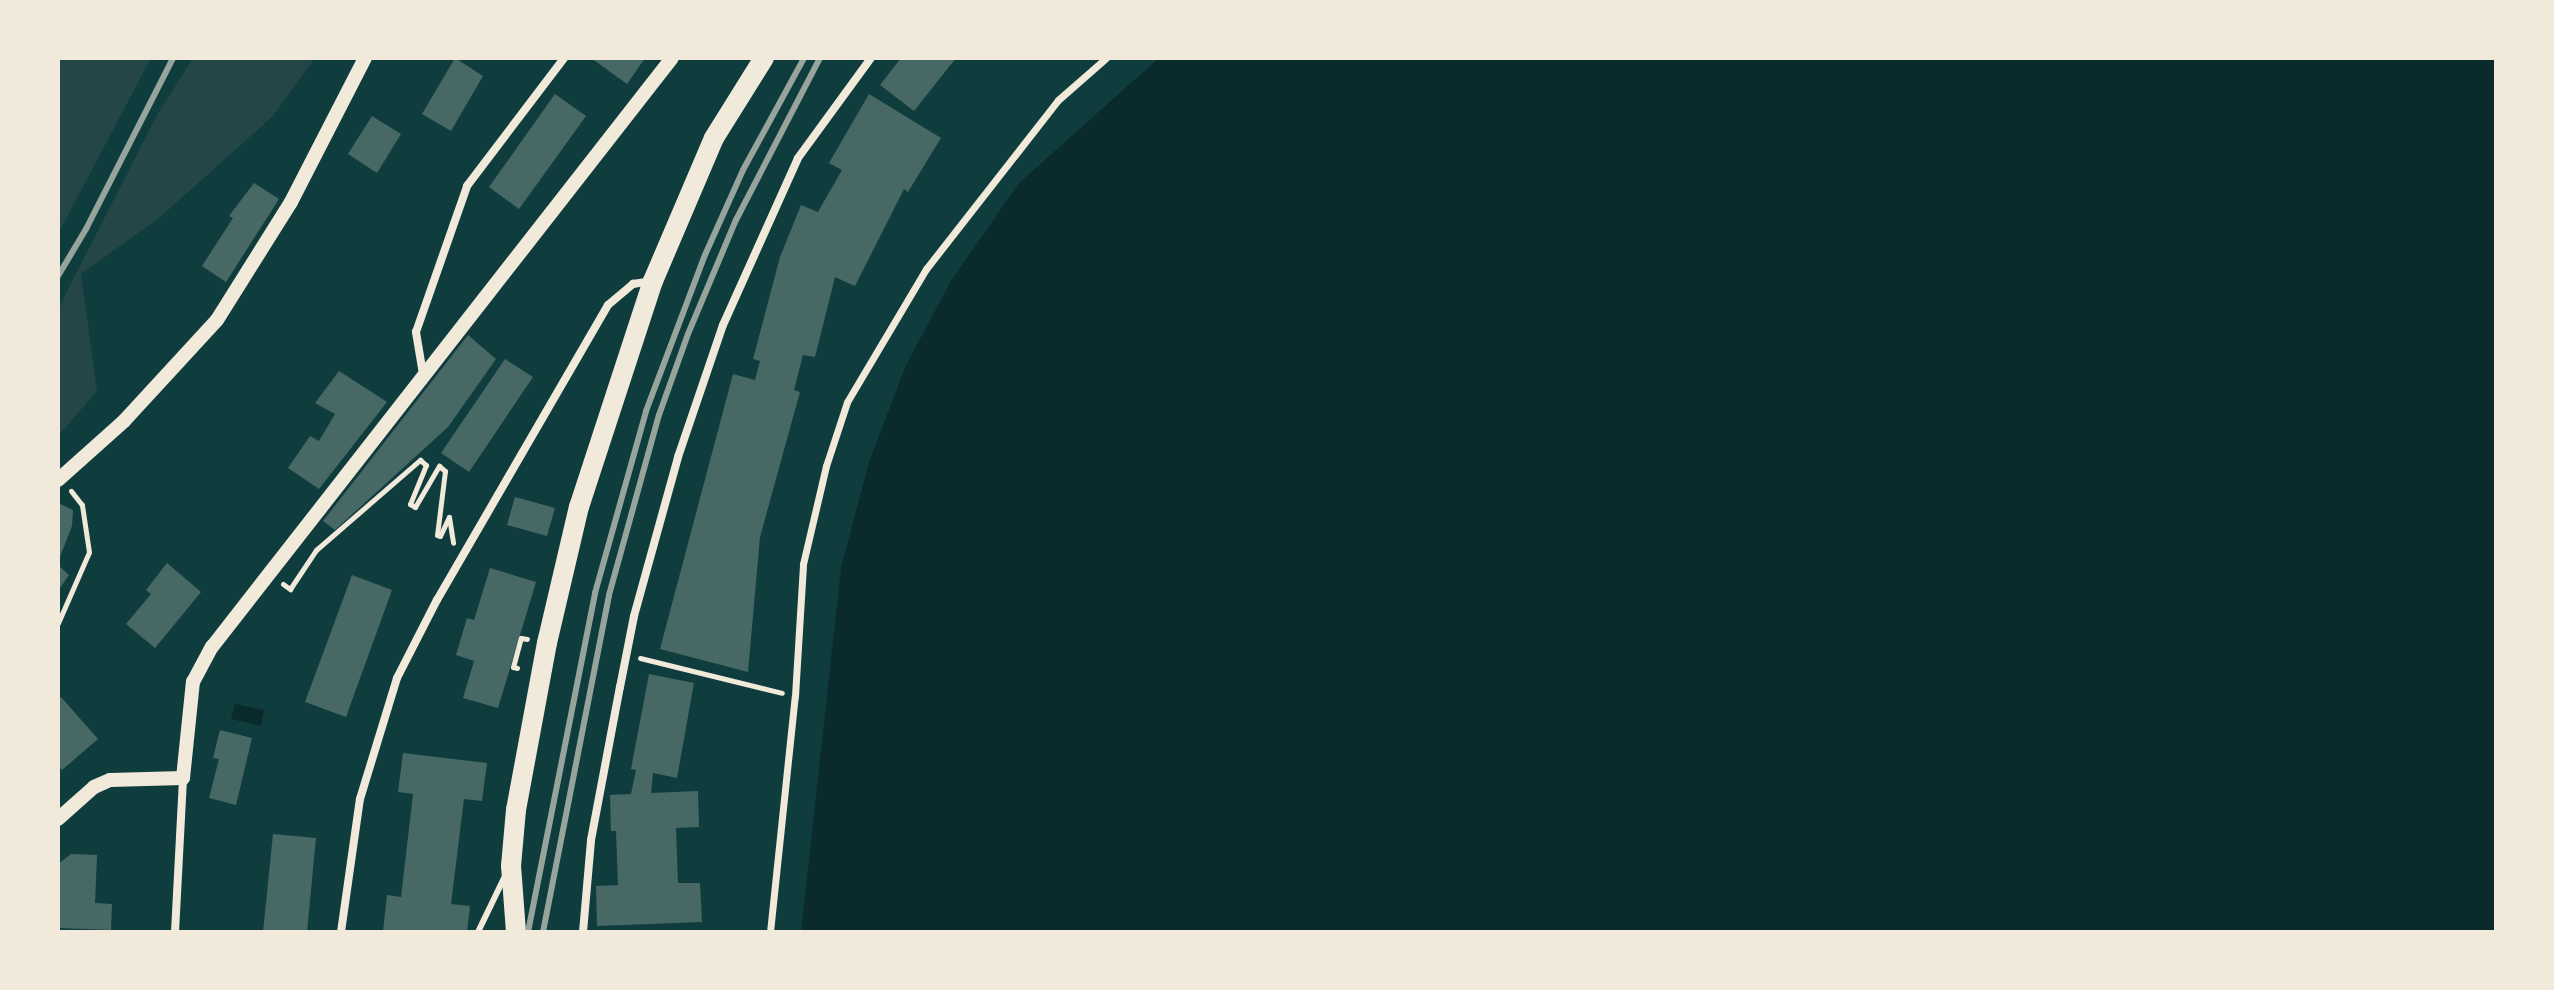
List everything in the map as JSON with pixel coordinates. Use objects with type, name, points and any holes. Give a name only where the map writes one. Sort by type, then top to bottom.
[{"type":"main road","points":[[516,932],[511,866],[516,810],[560,585],[601,431],[653,281],[714,138],[764,58]]},
{"type":"street","points":[[58,481],[124,421],[217,320],[291,202],[365,58]]},
{"type":"street","points":[[423,374],[416,332],[467,186],[564,58]]},
{"type":"street","points":[[175,932],[188,710],[196,673],[268,573],[672,58]]},
{"type":"street","points":[[583,932],[591,840],[626,654],[658,525],[723,325],[798,158],[871,58]]},
{"type":"street","points":[[770,932],[795,696],[803,564],[826,466],[847,402],[926,269],[1058,100],[1106,58]]},
{"type":"street","points":[[341,932],[348,864],[373,749],[397,678],[457,567],[608,305],[633,284],[653,281]]},
{"type":"street","points":[[58,819],[94,787],[110,780],[183,778]]},
{"type":"lane","points":[[478,932],[511,866]]},
{"type":"path","points":[[268,573],[290,589],[316,550],[420,460],[426,465],[410,504],[415,507],[439,466],[445,471],[437,535],[440,536],[449,517],[457,567]]},
{"type":"path","points":[[58,481],[82,505],[89,552],[58,623]]},
{"type":"path","points":[[517,668],[513,667],[521,638]]},
{"type":"path","points":[[626,654],[763,689]]},
{"type":"shaded area","points":[[58,58],[151,58],[58,234]]},
{"type":"shaded area","points":[[193,58],[315,58],[273,116],[159,218],[81,274],[97,391],[58,436],[58,309],[157,115]]},
{"type":"shaded area","points":[[1159,58],[2496,58],[2496,932],[801,932],[841,568],[869,462],[906,365],[951,281],[1019,183]]},
{"type":"shaded area","points":[[235,704],[264,710],[261,726],[231,719]]},
{"type":"building","points":[[455,58],[483,76],[451,131],[422,114]]},
{"type":"building","points":[[591,58],[645,58],[627,84]]},
{"type":"building","points":[[901,58],[956,58],[914,111],[880,85]]},
{"type":"building","points":[[555,94],[586,116],[519,209],[489,187]]},
{"type":"building","points":[[869,94],[941,138],[908,192],[904,189],[855,286],[835,277],[815,357],[803,355],[794,390],[800,392],[760,537],[748,672],[660,649],[733,374],[755,380],[760,361],[753,359],[780,257],[801,205],[818,212],[842,170],[829,163]]},
{"type":"building","points":[[372,116],[401,134],[377,173],[348,154]]},
{"type":"building","points":[[254,183],[279,199],[226,282],[202,266],[233,218],[229,216]]},
{"type":"building","points":[[468,335],[496,359],[448,427],[335,530],[323,521]]},
{"type":"building","points":[[505,359],[533,377],[469,472],[441,453]]},
{"type":"building","points":[[339,371],[387,402],[319,489],[288,468],[310,436],[319,441],[335,414],[315,403]]},
{"type":"building","points":[[515,497],[555,508],[547,536],[507,525]]},
{"type":"building","points":[[58,503],[73,510],[72,526],[58,562]]},
{"type":"building","points":[[167,563],[201,592],[155,648],[126,624],[151,594],[146,590]]},
{"type":"building","points":[[58,565],[69,575],[58,591]]},
{"type":"building","points":[[490,568],[536,582],[498,708],[463,698],[474,661],[456,655],[467,618],[474,620]]},
{"type":"building","points":[[352,575],[392,590],[346,717],[305,702]]},
{"type":"building","points":[[649,674],[694,683],[677,778],[653,773],[651,793],[698,791],[699,827],[676,828],[678,883],[700,883],[702,922],[597,926],[596,886],[618,885],[616,831],[611,831],[610,795],[631,794],[636,770],[631,769]]},
{"type":"building","points":[[61,697],[98,739],[62,770],[58,765],[58,700]]},
{"type":"building","points":[[220,730],[252,738],[236,805],[209,798],[219,759],[213,758]]},
{"type":"building","points":[[403,753],[487,763],[482,801],[464,799],[451,904],[470,906],[467,932],[383,932],[387,895],[401,897],[413,794],[398,792]]},
{"type":"building","points":[[273,834],[316,838],[307,932],[263,932]]},
{"type":"building","points":[[71,854],[97,855],[95,903],[112,904],[111,930],[58,928],[58,864]]},
{"type":"railway","points":[[58,276],[86,229],[173,58]]},
{"type":"railway","points":[[528,932],[595,593],[646,411],[705,255],[743,170],[804,58]]},
{"type":"railway","points":[[543,932],[609,595],[659,415],[688,334],[736,220],[820,58]]}]
